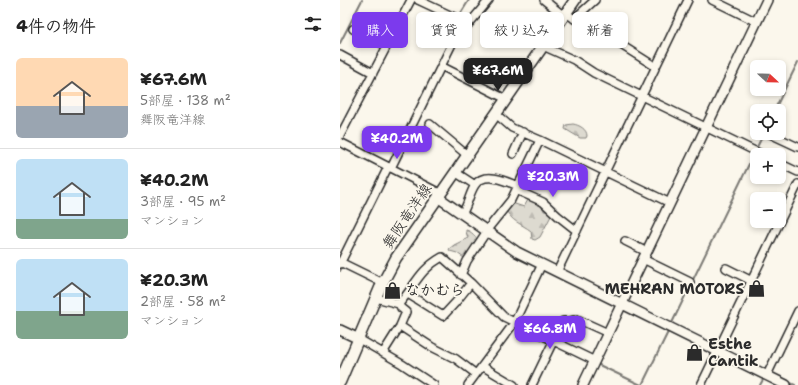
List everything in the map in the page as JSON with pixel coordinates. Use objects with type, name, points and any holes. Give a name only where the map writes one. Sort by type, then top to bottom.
[{"type":"main road","name":"舞阪竜洋線","points":[[564,21],[568,16],[575,0]]},
{"type":"main road","name":"舞阪竜洋線","points":[[340,382],[376,298],[399,254],[542,48]]},
{"type":"street","points":[[405,12],[411,0]]},
{"type":"street","points":[[472,20],[489,0]]},
{"type":"street","points":[[544,0],[568,16],[618,43],[656,67]]},
{"type":"street","points":[[568,16],[595,0]]},
{"type":"street","points":[[557,272],[688,0]]},
{"type":"street","points":[[712,0],[757,22]]},
{"type":"street","points":[[583,385],[767,0]]},
{"type":"street","points":[[423,1],[445,12]]},
{"type":"street","points":[[340,136],[386,48]]},
{"type":"street","points":[[383,283],[340,263],[450,48]]},
{"type":"street","points":[[552,48],[574,60],[594,74],[750,149]]},
{"type":"street","points":[[340,55],[373,73]]},
{"type":"street","points":[[441,66],[506,98]]},
{"type":"street","points":[[496,114],[512,128],[670,202]]},
{"type":"street","points":[[430,124],[467,155]]},
{"type":"street","points":[[513,154],[523,132]]},
{"type":"street","points":[[461,274],[467,261],[486,231],[511,200],[540,140]]},
{"type":"street","points":[[783,140],[798,147]]},
{"type":"street","points":[[340,142],[436,192],[442,200],[511,248],[786,385]]},
{"type":"street","points":[[786,166],[798,172]]},
{"type":"street","points":[[455,172],[475,185]]},
{"type":"street","points":[[462,214],[475,185],[484,179],[492,178],[517,188],[543,202],[576,231]]},
{"type":"street","points":[[701,385],[798,184]]},
{"type":"street","points":[[625,241],[690,282]]},
{"type":"street","points":[[399,304],[408,294],[420,274],[430,264],[442,257],[471,283],[500,314],[514,323],[594,361]]},
{"type":"street","points":[[468,385],[514,323],[542,264]]},
{"type":"street","points":[[726,268],[752,281]]},
{"type":"street","points":[[408,294],[443,316],[471,283]]},
{"type":"street","points":[[376,298],[399,304],[406,312],[400,326],[383,353]]},
{"type":"street","points":[[767,376],[798,311]]},
{"type":"street","points":[[532,385],[562,321],[570,322],[577,319],[608,333]]},
{"type":"street","points":[[400,326],[432,347],[456,359],[476,374]]},
{"type":"street","points":[[340,330],[359,339],[402,364],[434,385]]},
{"type":"street","points":[[482,366],[514,385]]},
{"type":"green space","points":[[573,124],[584,129],[587,134],[586,138],[580,138],[565,129],[566,125]]},
{"type":"green space","points":[[529,198],[543,205],[544,211],[548,211],[552,214],[540,237],[535,240],[532,239],[531,231],[510,217],[506,209],[512,203],[524,207]]},
{"type":"green space","points":[[466,230],[473,234],[477,241],[464,258],[457,253],[450,251],[449,249],[468,238]]},
{"type":"waterway","points":[[340,43],[362,0]]},
{"type":"waterway","points":[[462,12],[469,0]]},
{"type":"waterway","points":[[413,2],[425,7]]},
{"type":"waterway","points":[[777,104],[798,62]]},
{"type":"waterway","points":[[756,148],[760,140]]},
{"type":"waterway","points":[[671,325],[750,162]]},
{"type":"waterway","points":[[340,271],[342,267]]},
{"type":"waterway","points":[[642,385],[669,330]]},
{"type":"waterway","points":[[597,364],[641,385]]},
{"type":"waterway","points":[[760,385],[764,378]]},
{"type":"waterway","points":[[788,382],[795,385]]},
{"type":"place","name":"MEHRAN MOTORS","points":[[757,289]]},
{"type":"place","name":"なかむら","points":[[392,290]]},
{"type":"place","name":"Esthe Cantik","points":[[695,353]]}]
